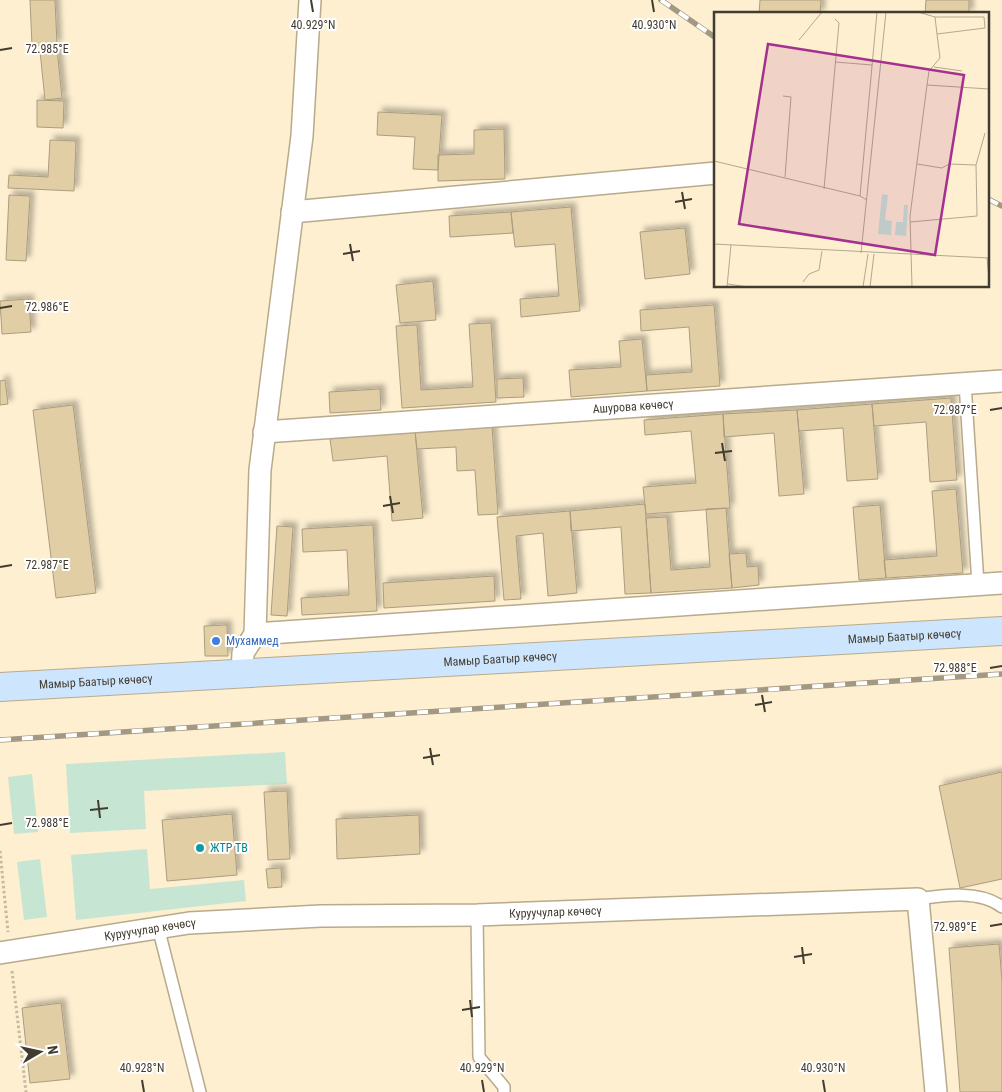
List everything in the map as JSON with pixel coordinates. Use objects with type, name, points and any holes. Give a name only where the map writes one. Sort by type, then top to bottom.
[{"type":"street","points":[[242,674],[243,653],[255,634],[260,470],[302,136],[310,0]]},
{"type":"street","points":[[292,212],[714,173]]},
{"type":"street","name":"Ашурова көчөсү","points":[[264,432],[1002,381]]},
{"type":"street","points":[[255,634],[1002,582]]},
{"type":"street","name":"Мамыр Баатыр көчөсү","points":[[0,687],[1002,631]]},
{"type":"street","points":[[918,899],[936,1092]]},
{"type":"street","name":"Куруучулар көчөсү","points":[[0,953],[189,923],[321,916],[477,915],[918,899]]},
{"type":"lane","points":[[965,383],[978,584]]},
{"type":"lane","points":[[918,899],[941,895],[965,895],[995,902],[1002,907]]},
{"type":"lane","points":[[477,915],[479,1057],[504,1087],[504,1092]]},
{"type":"lane","points":[[158,928],[200,1092]]},
{"type":"green space","points":[[285,752],[287,784],[144,791],[146,829],[70,833],[66,764]]},
{"type":"green space","points":[[32,774],[38,832],[14,834],[8,777]]},
{"type":"green space","points":[[147,849],[150,889],[244,880],[246,901],[76,920],[71,855]]},
{"type":"green space","points":[[40,859],[47,917],[24,920],[17,862]]},
{"type":"building","points":[[30,0],[55,0],[57,45],[32,46]]},
{"type":"building","points":[[760,0],[821,0],[820,12],[759,12]]},
{"type":"building","points":[[926,0],[969,0],[969,12],[925,12]]},
{"type":"building","points":[[57,49],[62,98],[45,100],[40,51]]},
{"type":"building","points":[[37,100],[64,101],[63,128],[37,127]]},
{"type":"building","points":[[378,112],[442,115],[438,170],[413,169],[415,137],[377,135]]},
{"type":"building","points":[[504,129],[505,179],[438,181],[438,155],[474,154],[474,130]]},
{"type":"building","points":[[50,140],[76,141],[74,191],[8,188],[9,175],[48,177]]},
{"type":"building","points":[[9,195],[30,196],[26,261],[6,260]]},
{"type":"building","points":[[571,207],[580,311],[521,317],[520,299],[559,296],[555,244],[515,247],[511,212]]},
{"type":"building","points":[[511,212],[513,233],[450,237],[449,216]]},
{"type":"building","points":[[685,228],[690,274],[645,279],[640,232]]},
{"type":"building","points":[[433,281],[436,320],[400,323],[396,285]]},
{"type":"building","points":[[29,299],[31,332],[2,334],[0,301]]},
{"type":"building","points":[[714,305],[720,386],[647,391],[646,375],[692,372],[689,327],[641,331],[640,310]]},
{"type":"building","points":[[491,323],[496,402],[402,408],[396,326],[417,325],[421,390],[473,387],[469,324]]},
{"type":"building","points":[[642,339],[647,391],[571,397],[569,370],[621,367],[619,341]]},
{"type":"building","points":[[523,378],[524,397],[497,398],[497,379]]},
{"type":"building","points":[[5,380],[8,404],[0,405],[0,381]]},
{"type":"building","points":[[380,389],[381,410],[330,413],[329,392]]},
{"type":"building","points":[[951,398],[957,480],[930,482],[926,422],[874,426],[872,404]]},
{"type":"building","points":[[872,404],[878,479],[847,481],[843,428],[799,431],[797,410]]},
{"type":"building","points":[[73,405],[96,593],[56,598],[33,410]]},
{"type":"building","points":[[797,410],[804,494],[779,496],[774,433],[724,437],[723,414]]},
{"type":"building","points":[[723,414],[730,508],[646,514],[643,487],[696,483],[691,431],[645,435],[644,420]]},
{"type":"building","points":[[492,426],[498,514],[478,515],[475,470],[457,471],[456,447],[417,449],[415,431]]},
{"type":"building","points":[[415,431],[423,518],[392,521],[387,456],[333,461],[330,439]]},
{"type":"building","points":[[956,489],[963,573],[886,578],[884,560],[937,556],[932,491]]},
{"type":"building","points":[[645,504],[651,593],[625,594],[621,527],[571,531],[570,511]]},
{"type":"building","points":[[880,505],[886,578],[859,580],[853,507]]},
{"type":"building","points":[[726,508],[732,588],[651,593],[646,518],[667,517],[671,570],[710,567],[706,509]]},
{"type":"building","points":[[570,511],[577,593],[548,596],[543,533],[516,536],[521,599],[504,600],[497,517]]},
{"type":"building","points":[[373,525],[377,611],[302,615],[301,598],[349,595],[347,550],[303,552],[302,529]]},
{"type":"building","points":[[277,526],[293,527],[287,616],[271,615]]},
{"type":"building","points":[[746,553],[747,567],[758,566],[759,585],[732,588],[729,554]]},
{"type":"building","points":[[494,576],[495,601],[384,608],[383,583]]},
{"type":"building","name":"Мухаммед","points":[[227,625],[228,656],[205,656],[204,626]]},
{"type":"building","points":[[1002,772],[1002,879],[960,888],[939,786]]},
{"type":"building","points":[[287,791],[290,859],[268,860],[264,792]]},
{"type":"building","name":"ЖТР ТВ","points":[[232,814],[237,875],[167,881],[162,820]]},
{"type":"building","points":[[419,815],[420,854],[337,859],[336,819]]},
{"type":"building","points":[[281,868],[282,887],[268,888],[266,869]]},
{"type":"building","points":[[999,944],[1002,981],[1002,1092],[960,1092],[949,948]]},
{"type":"building","points":[[61,1003],[70,1079],[30,1083],[22,1008]]},
{"type":"railway","points":[[661,0],[714,37]]},
{"type":"railway","points":[[990,200],[1002,206]]},
{"type":"railway","points":[[0,740],[1002,674]]},
{"type":"place","name":"Мухаммед","points":[[216,641]]},
{"type":"place","name":"ЖТР ТВ","points":[[200,848]]}]
